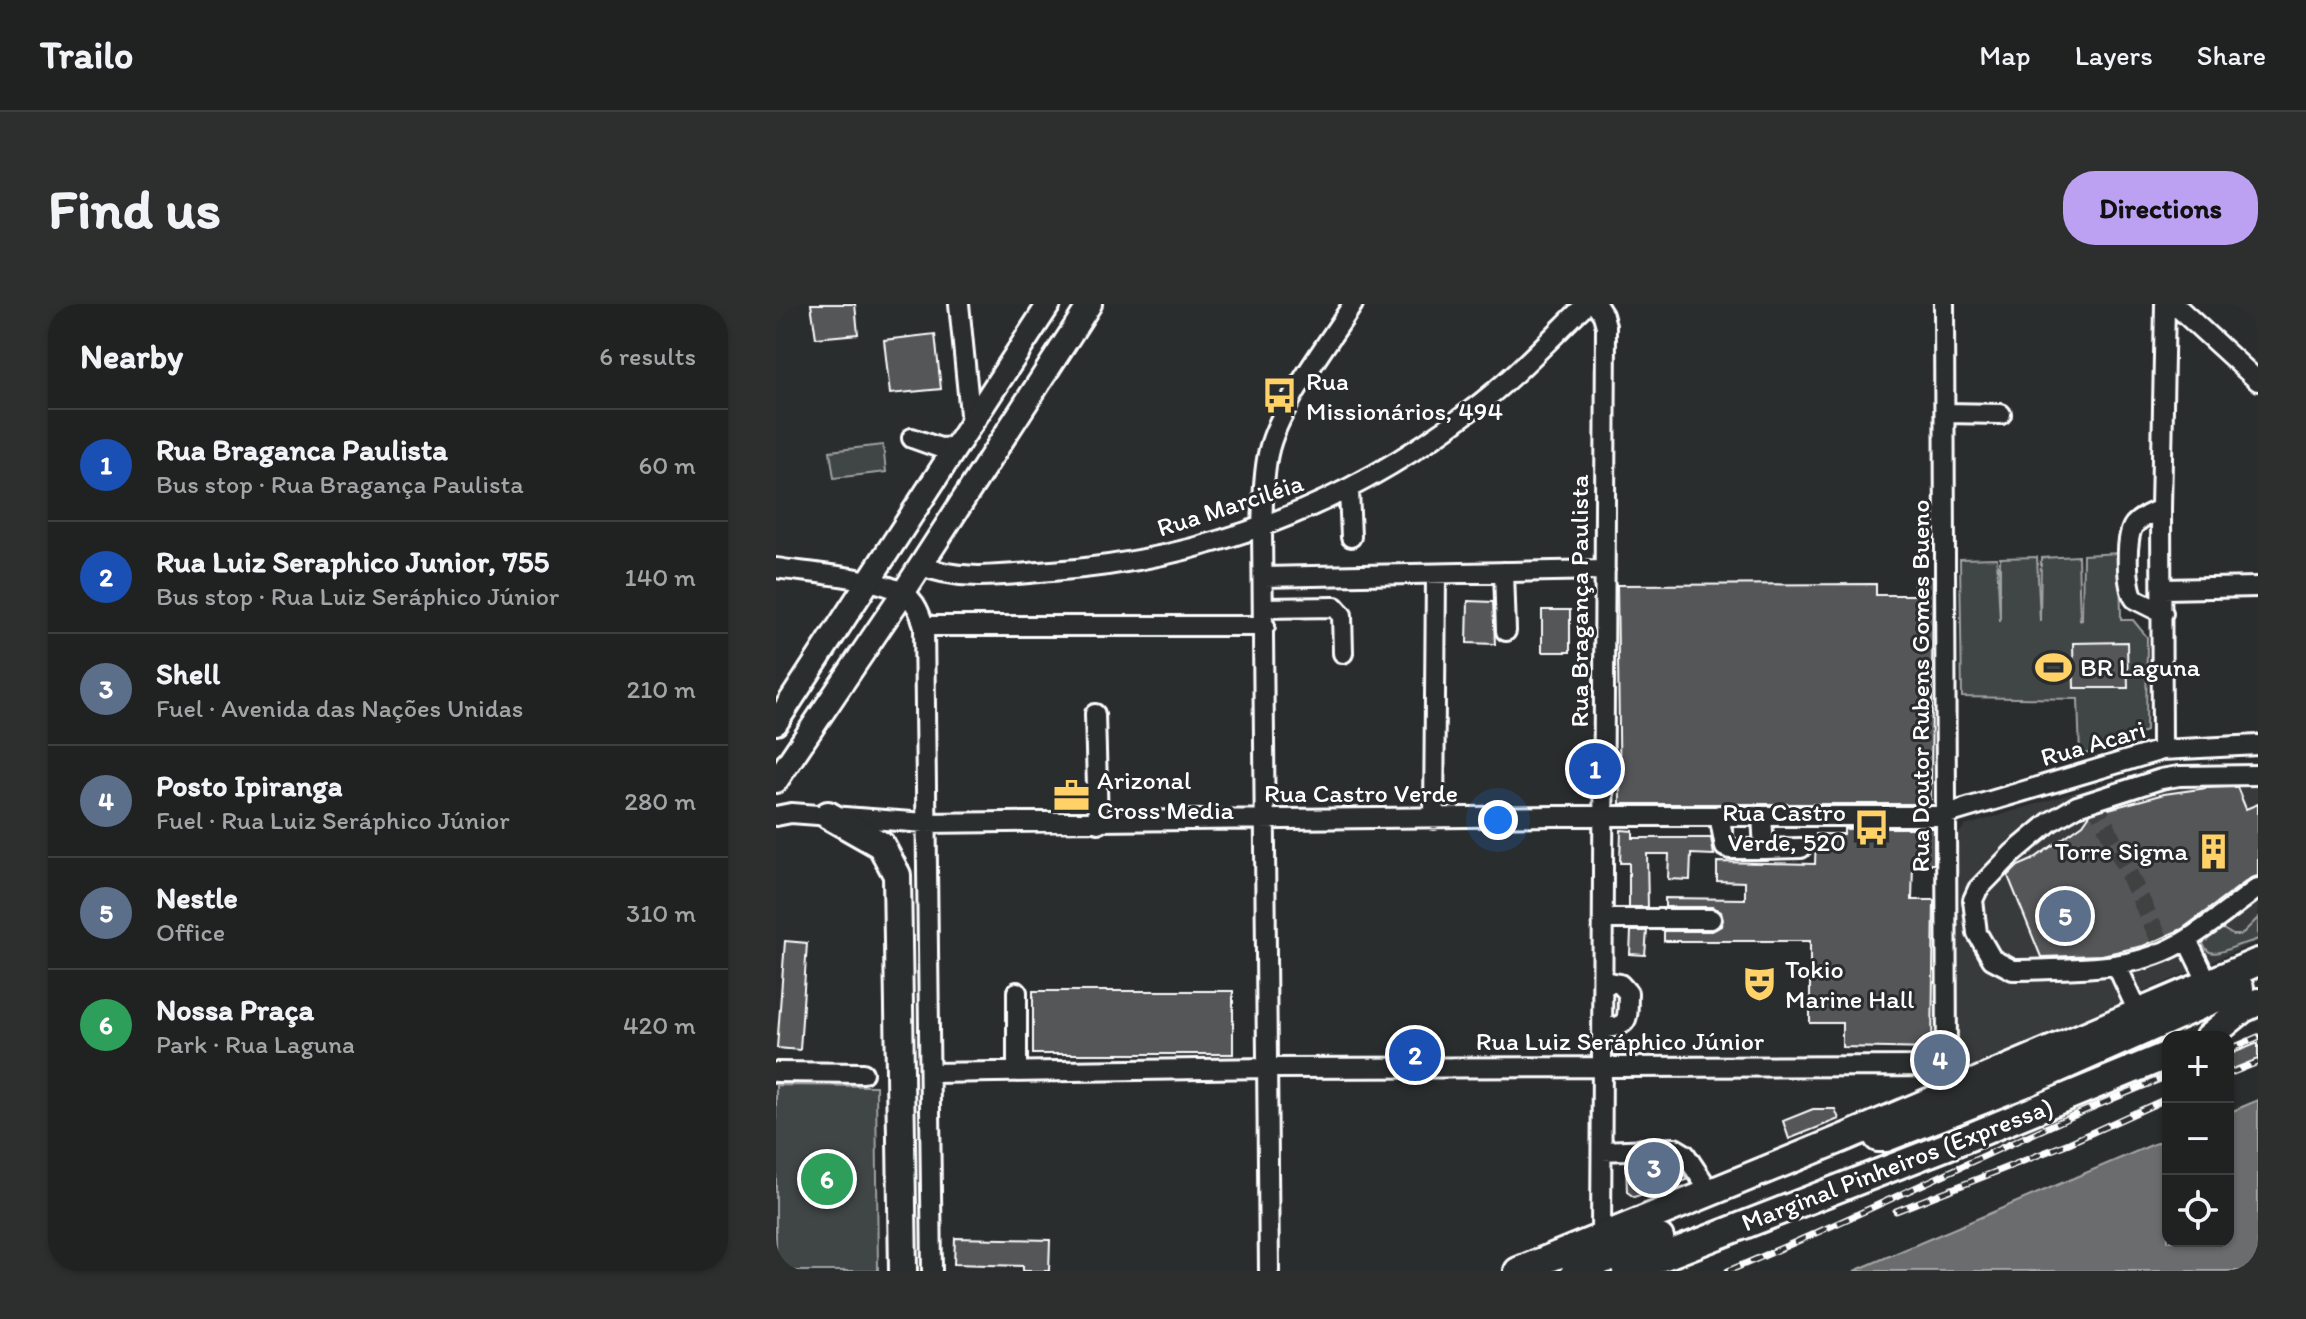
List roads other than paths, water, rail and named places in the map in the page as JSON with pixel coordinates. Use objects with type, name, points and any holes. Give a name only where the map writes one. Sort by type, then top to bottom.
[{"type":"highway","points":[[828,815],[881,845],[897,875],[903,1271]]},
{"type":"highway","points":[[1518,1271],[1846,1137],[1957,1076],[2138,1012],[2258,962]]},
{"type":"highway","points":[[1846,1137],[1886,1138],[2026,1083],[2258,981]]},
{"type":"highway","points":[[2217,1031],[2243,1009],[2258,1002]]},
{"type":"highway","points":[[2224,1031],[2258,1017]]},
{"type":"highway","name":"Marginal Pinheiros (Expressa)","points":[[1626,1271],[1945,1147],[2162,1057]]},
{"type":"highway","points":[[1575,1271],[1720,1215],[1759,1218]]},
{"type":"main road","points":[[776,723],[1049,304]]},
{"type":"main road","points":[[776,781],[903,593],[1090,304]]},
{"type":"street","points":[[959,304],[971,424]]},
{"type":"street","points":[[1269,1271],[1262,528],[1265,473],[1273,436],[1283,414],[1353,304]]},
{"type":"street","name":"Rua Marciléia","points":[[920,565],[953,575],[1096,568],[1183,551],[1262,528],[1384,471],[1471,411],[1586,304]]},
{"type":"street","name":"Rua Bragança Paulista","points":[[1596,304],[1606,326],[1601,1237]]},
{"type":"street","name":"Rua Doutor Rubens Gomes Bueno","points":[[1944,304],[1947,943],[1957,1076]]},
{"type":"street","points":[[2162,750],[2161,509],[2165,304]]},
{"type":"street","points":[[2174,304],[2258,381]]},
{"type":"street","points":[[1945,413],[2001,414]]},
{"type":"street","points":[[912,438],[940,448],[956,447]]},
{"type":"street","points":[[1349,490],[1351,537]]},
{"type":"street","points":[[2161,509],[2143,517],[2130,533],[2129,585],[2135,599],[2163,613]]},
{"type":"street","points":[[776,568],[870,582],[903,593],[918,609],[924,626],[932,1271]]},
{"type":"street","points":[[1263,577],[1605,570]]},
{"type":"street","points":[[1504,572],[1506,631]]},
{"type":"street","points":[[1434,819],[1436,574]]},
{"type":"street","points":[[2163,589],[2258,587]]},
{"type":"street","points":[[924,626],[1264,617],[1335,607],[1342,615],[1343,653]]},
{"type":"street","points":[[1095,714],[1098,823]]},
{"type":"street","name":"Rua Acari","points":[[1947,814],[2162,750],[2258,745]]},
{"type":"street","points":[[2109,765],[2113,794]]},
{"type":"street","points":[[2258,775],[2179,776],[2067,810],[2012,854],[1981,885],[1973,900],[1977,933],[1992,959],[2013,970],[2117,966],[2150,957],[2187,940],[2258,888]]},
{"type":"street","name":"Rua Castro Verde","points":[[776,816],[791,813],[925,823],[1098,823],[1947,814]]},
{"type":"street","points":[[1719,815],[1723,845],[1727,849],[1801,848]]},
{"type":"street","points":[[1762,816],[1764,849]]},
{"type":"street","points":[[1604,919],[1711,919]]},
{"type":"street","points":[[1947,943],[1977,933]]},
{"type":"street","points":[[2187,940],[2208,983]]},
{"type":"street","points":[[2117,966],[2138,1012]]},
{"type":"street","points":[[1017,992],[1017,1072]]},
{"type":"street","name":"Rua Luiz Seráphico Júnior","points":[[931,1073],[1602,1067],[1957,1076]]},
{"type":"street","points":[[776,1072],[863,1073]]},
{"type":"street","points":[[1602,1151],[1675,1148],[1685,1154],[1711,1193]]},
{"type":"tunnel","points":[[2094,800],[2165,951]]},
{"type":"railway","points":[[2234,1047],[2258,1037]]},
{"type":"railway","points":[[2234,1072],[2258,1062]]},
{"type":"railway","points":[[1728,1271],[2162,1078]]},
{"type":"railway","points":[[1896,1211],[2069,1143],[2162,1101]]},
{"type":"place","name":"Rua Missionários, 494","points":[[1280,396]]},
{"type":"place","name":"BR Laguna","points":[[2054,667]]},
{"type":"place","name":"Rua Braganca Paulista","points":[[1595,769]]},
{"type":"place","name":"Arizonal Cross Media","points":[[1071,795]]},
{"type":"place","name":"Rua Castro Verde, 520","points":[[1872,827]]},
{"type":"place","name":"Torre Sigma","points":[[2214,851]]},
{"type":"place","name":"Nestle","points":[[2065,916]]},
{"type":"place","name":"Tokio Marine Hall","points":[[1759,984]]},
{"type":"place","name":"Rua Luiz Seraphico Junior, 755","points":[[1415,1055]]},
{"type":"place","name":"Posto Ipiranga","points":[[1940,1060]]},
{"type":"place","name":"Shell","points":[[1654,1168]]},
{"type":"place","name":"Nossa Praça","points":[[827,1179]]}]
